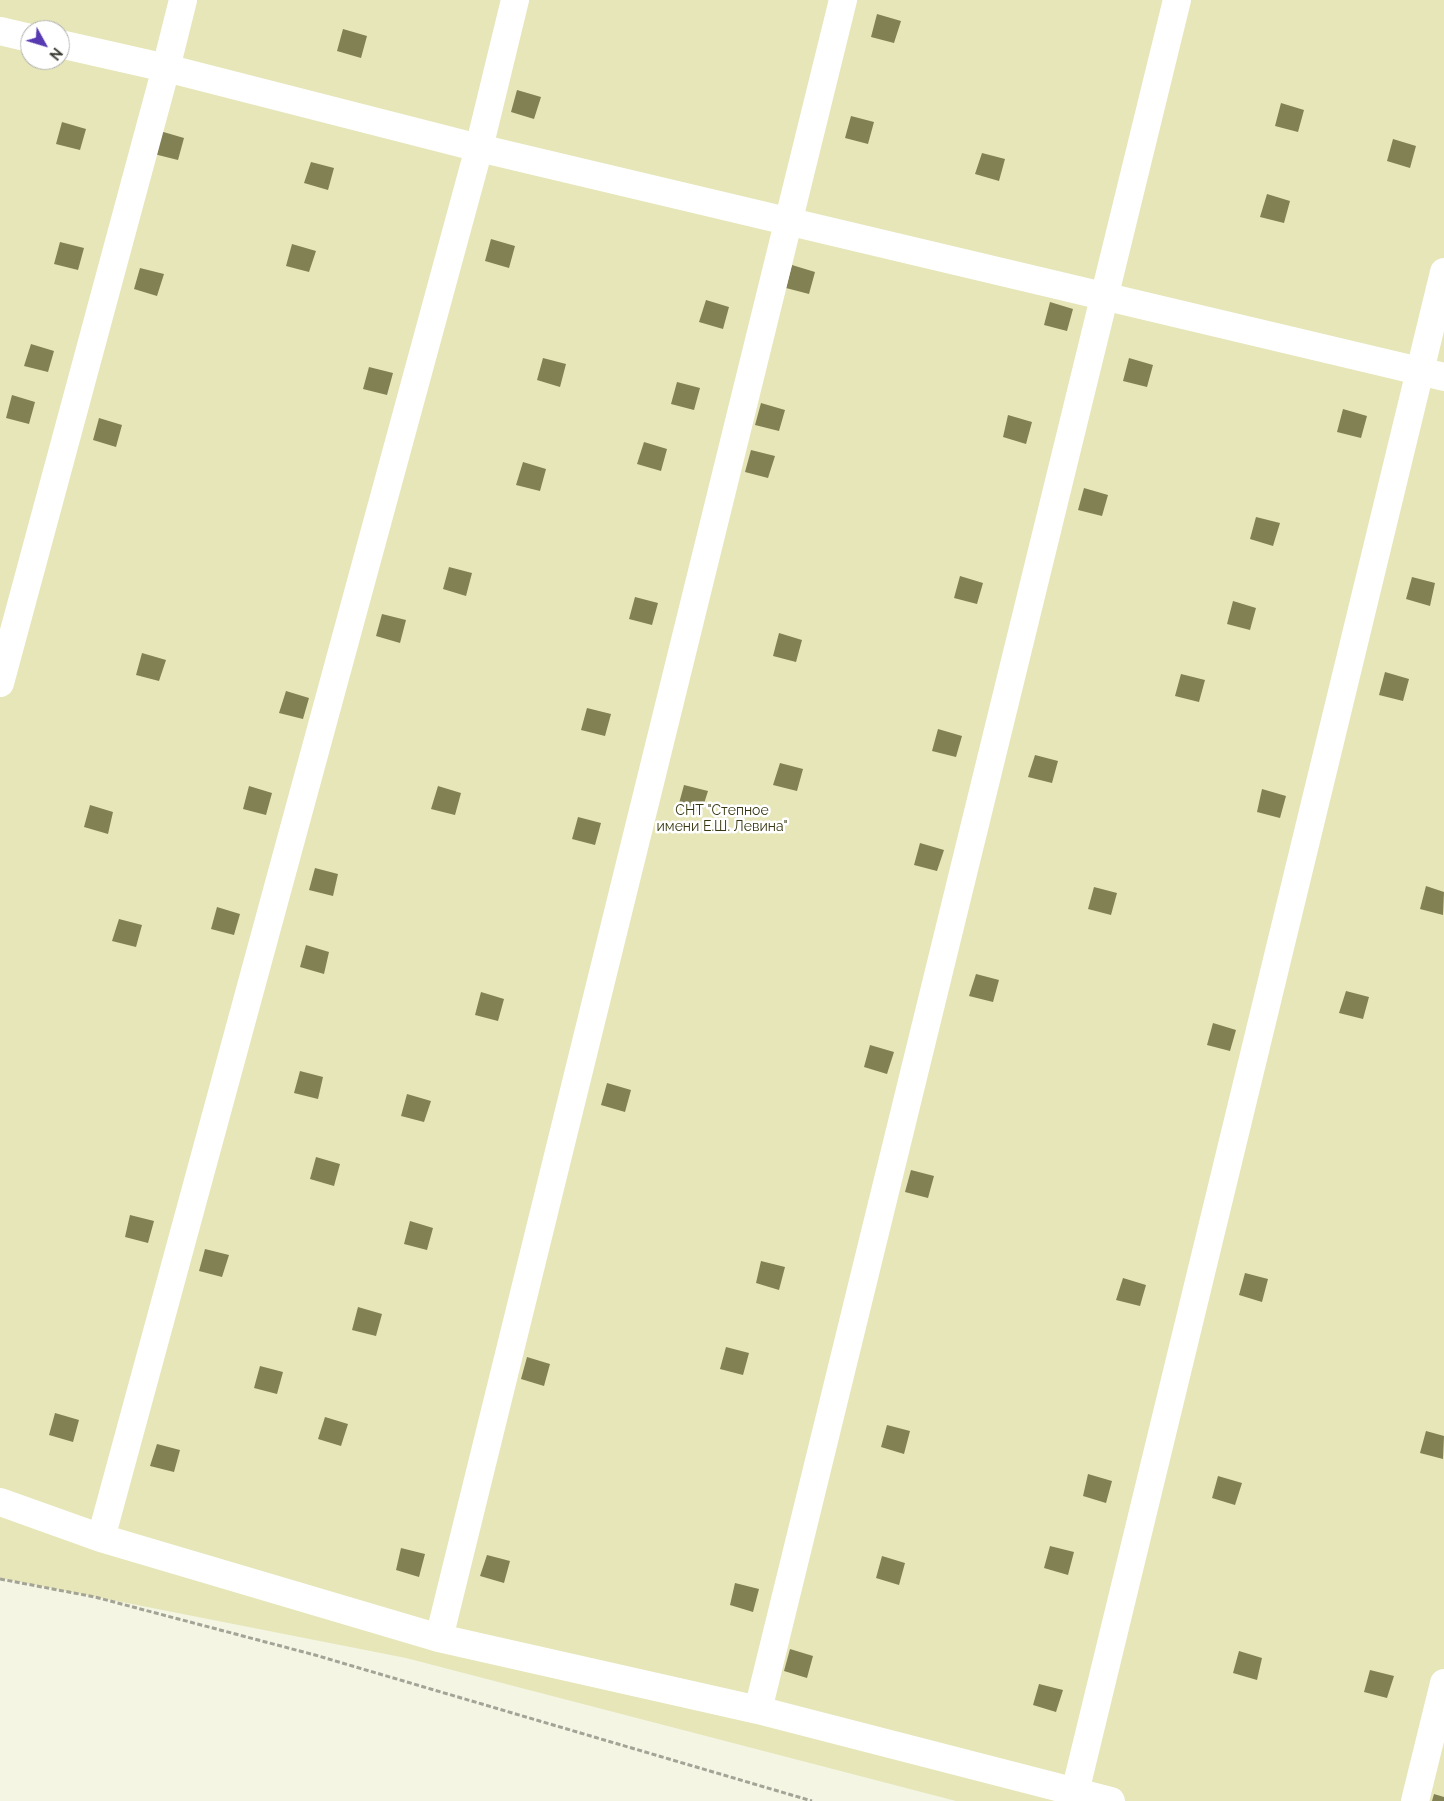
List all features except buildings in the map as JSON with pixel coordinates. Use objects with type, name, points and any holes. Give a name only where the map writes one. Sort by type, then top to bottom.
[{"type":"street","points":[[0,683],[183,0]]},
{"type":"street","points":[[101,1538],[479,148],[515,0]]},
{"type":"street","points":[[439,1638],[843,0]]},
{"type":"street","points":[[758,1710],[1177,0]]},
{"type":"street","points":[[0,31],[20,36]]},
{"type":"street","points":[[70,46],[166,68],[479,148],[1432,374]]},
{"type":"street","points":[[1075,1792],[1432,374],[1444,272]]},
{"type":"street","points":[[0,1502],[101,1538],[439,1638],[758,1710],[1111,1801]]},
{"type":"street","points":[[1415,1801],[1444,1683]]},
{"type":"path","points":[[0,1579],[95,1597],[316,1655],[812,1801]]},
{"type":"green space","name":"СНТ \"Степное имени Е.Ш. Левина\"","points":[[0,0],[1444,0],[1444,1801],[956,1801],[406,1658],[0,1578]]}]
